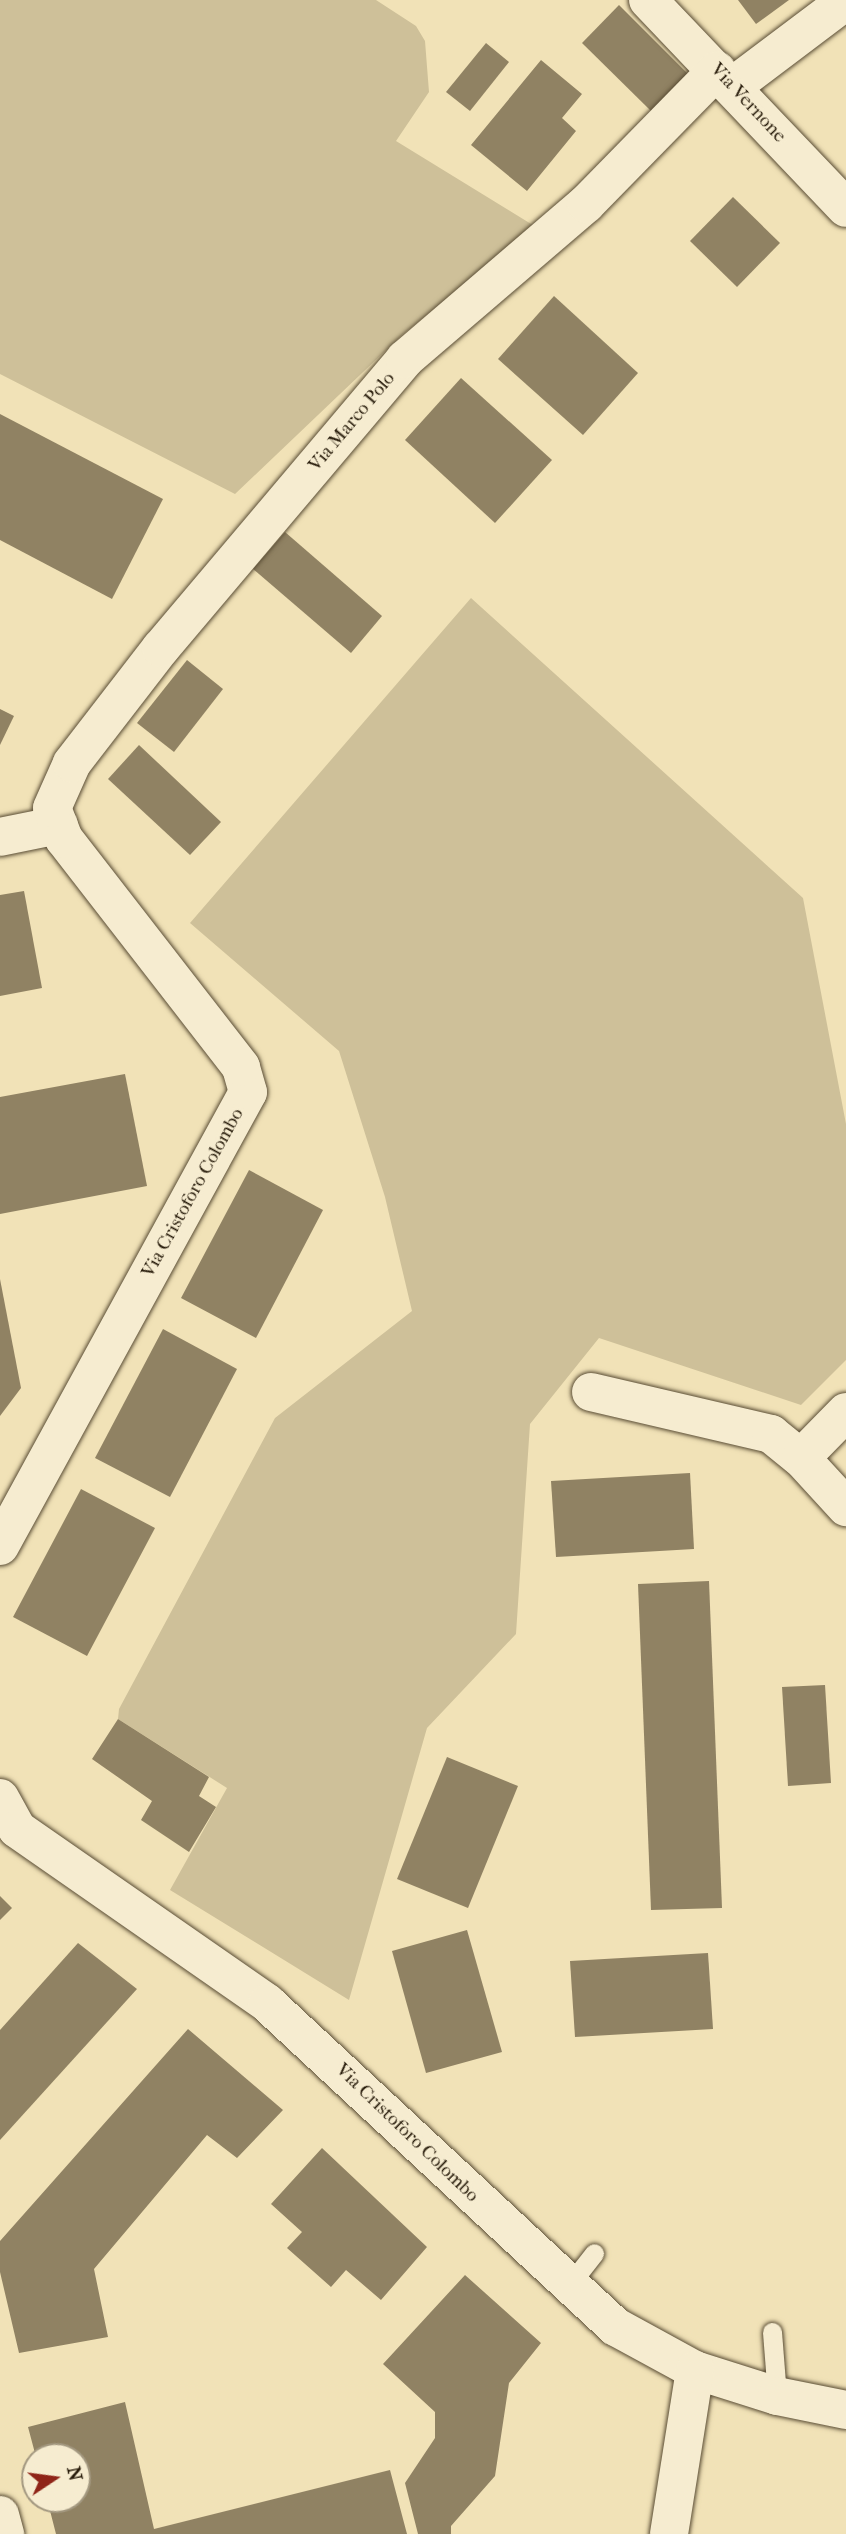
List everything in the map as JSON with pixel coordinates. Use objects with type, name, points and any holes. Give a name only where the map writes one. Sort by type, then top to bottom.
[{"type":"street","name":"Via Vernone","points":[[648,0],[846,208]]},
{"type":"street","name":"Via Marco Polo","points":[[59,825],[52,808],[72,763],[161,648],[405,359],[576,213],[725,78],[846,1]]},
{"type":"street","points":[[0,837],[59,825]]},
{"type":"street","name":"Via Cristoforo Colombo","points":[[0,1546],[248,1092],[241,1067],[64,839],[59,825]]},
{"type":"street","points":[[591,1392],[771,1434],[801,1458],[846,1507]]},
{"type":"street","points":[[801,1458],[846,1412]]},
{"type":"street","name":"Via Cristoforo Colombo","points":[[0,1798],[17,1829],[267,2003],[616,2327],[695,2370],[776,2396],[846,2410]]},
{"type":"street","points":[[669,2534],[695,2370]]},
{"type":"street","points":[[0,2515],[5,2534]]},
{"type":"lane","points":[[570,2284],[594,2253]]},
{"type":"lane","points":[[772,2332],[776,2396]]},
{"type":"shaded area","points":[[0,0],[376,0],[416,26],[425,41],[429,92],[396,141],[536,227],[403,334],[235,494],[0,374]]},
{"type":"shaded area","points":[[471,598],[803,898],[846,1124],[846,1360],[801,1405],[599,1338],[530,1424],[516,1634],[427,1728],[349,2000],[170,1890],[227,1788],[118,1719],[119,1709],[275,1418],[412,1311],[385,1197],[339,1051],[190,923]]},
{"type":"building","points":[[738,0],[789,0],[756,24]]},
{"type":"building","points":[[619,5],[688,74],[651,111],[582,43]]},
{"type":"building","points":[[486,43],[509,62],[470,111],[446,92]]},
{"type":"building","points":[[541,60],[582,94],[562,118],[576,131],[527,191],[471,145]]},
{"type":"building","points":[[733,197],[780,243],[737,287],[690,241]]},
{"type":"building","points":[[554,296],[638,373],[583,435],[498,359]]},
{"type":"building","points":[[461,378],[552,460],[495,523],[405,440]]},
{"type":"building","points":[[0,414],[163,499],[112,599],[0,540]]},
{"type":"building","points":[[285,532],[382,616],[351,653],[253,569]]},
{"type":"building","points":[[187,660],[223,689],[174,752],[137,723]]},
{"type":"building","points":[[0,709],[14,716],[0,745]]},
{"type":"building","points":[[139,745],[221,822],[190,855],[108,779]]},
{"type":"building","points":[[24,891],[42,988],[0,996],[0,895]]},
{"type":"building","points":[[125,1074],[147,1186],[0,1214],[0,1097]]},
{"type":"building","points":[[249,1170],[323,1210],[256,1338],[181,1298]]},
{"type":"building","points":[[0,1279],[21,1388],[0,1416]]},
{"type":"building","points":[[163,1329],[237,1369],[170,1497],[95,1458]]},
{"type":"building","points":[[690,1473],[694,1549],[556,1557],[551,1481]]},
{"type":"building","points":[[81,1489],[155,1528],[87,1656],[13,1617]]},
{"type":"building","points":[[709,1581],[722,1908],[651,1910],[638,1584]]},
{"type":"building","points":[[825,1685],[831,1783],[788,1786],[782,1687]]},
{"type":"building","points":[[118,1719],[209,1777],[199,1796],[216,1807],[189,1852],[141,1820],[152,1801],[92,1759]]},
{"type":"building","points":[[447,1757],[518,1786],[468,1908],[397,1879]]},
{"type":"building","points":[[0,1896],[12,1908],[0,1920]]},
{"type":"building","points":[[467,1930],[502,2052],[426,2073],[392,1951]]},
{"type":"building","points":[[78,1943],[137,1989],[0,2140],[0,2030]]},
{"type":"building","points":[[708,1953],[713,2029],[575,2037],[570,1961]]},
{"type":"building","points":[[188,2029],[283,2110],[237,2158],[207,2135],[94,2269],[108,2337],[19,2353],[0,2272],[0,2241]]},
{"type":"building","points":[[322,2148],[427,2247],[381,2300],[346,2270],[331,2287],[287,2248],[302,2232],[271,2204]]},
{"type":"building","points":[[465,2275],[541,2343],[509,2383],[495,2476],[451,2526],[451,2534],[418,2534],[405,2483],[435,2438],[435,2412],[383,2364]]},
{"type":"building","points":[[125,2402],[154,2529],[390,2470],[407,2534],[56,2534],[51,2513],[91,2513],[91,2443],[32,2443],[28,2427]]}]
